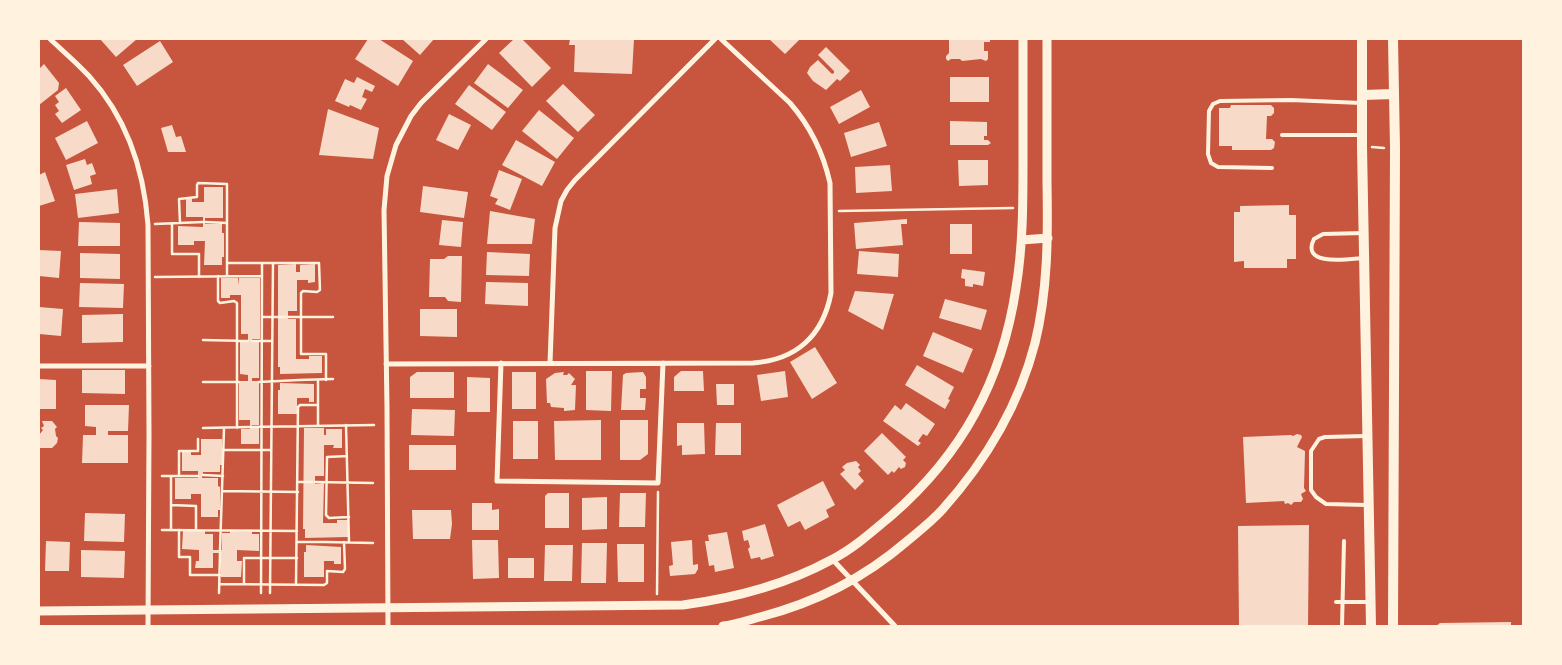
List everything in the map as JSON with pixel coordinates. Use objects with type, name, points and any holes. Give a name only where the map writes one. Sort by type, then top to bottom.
[{"type":"main road","points":[[1362,39],[1362,147],[1371,626]]},
{"type":"main road","points":[[1393,39],[1395,148],[1393,626]]},
{"type":"main road","points":[[1363,99],[1394,94]]},
{"type":"street","points":[[50,39],[101,91],[122,124],[142,179],[146,200],[149,278],[148,626]]},
{"type":"street","points":[[388,626],[384,193],[391,160],[403,130],[421,103],[486,39]]},
{"type":"street","points":[[550,363],[555,228],[561,201],[575,180],[715,39]]},
{"type":"street","points":[[386,364],[764,362],[787,355],[806,342],[820,325],[829,304],[831,293],[830,183],[827,168],[808,125],[790,103],[721,39]]},
{"type":"street","points":[[39,611],[656,606],[710,602],[736,596],[788,580],[832,559],[876,529],[912,498],[943,463],[970,423],[991,380],[1007,335],[1016,288],[1022,240],[1023,39]]},
{"type":"street","points":[[723,626],[790,609],[852,581],[889,556],[941,511],[971,475],[1000,431],[1018,394],[1035,344],[1045,287],[1048,238],[1047,39]]},
{"type":"street","points":[[1022,240],[1048,238]]},
{"type":"street","points":[[501,363],[497,481],[658,483],[663,363]]},
{"type":"street","points":[[39,366],[149,366]]},
{"type":"street","points":[[832,559],[894,626]]},
{"type":"lane","points":[[1272,168],[1218,167],[1211,163],[1208,154],[1209,111],[1213,104],[1220,101],[1363,99]]},
{"type":"lane","points":[[1282,135],[1362,135]]},
{"type":"lane","points":[[1364,233],[1323,234],[1314,239],[1312,248],[1315,255],[1321,259],[1365,258]]},
{"type":"lane","points":[[1368,436],[1325,437],[1319,439],[1310,451],[1310,487],[1316,497],[1326,504],[1369,505]]},
{"type":"lane","points":[[1342,626],[1344,541]]},
{"type":"lane","points":[[1336,602],[1371,602]]},
{"type":"path","points":[[1362,147],[1395,148]]},
{"type":"path","points":[[180,223],[178,200],[181,198],[197,197],[198,183],[227,184],[227,276]]},
{"type":"path","points":[[830,211],[1023,208]]},
{"type":"path","points":[[148,224],[227,223]]},
{"type":"path","points":[[172,224],[172,254],[199,254],[199,277]]},
{"type":"path","points":[[227,263],[317,263],[319,265],[320,290],[317,292],[303,291],[301,293],[301,354],[326,354],[326,380]]},
{"type":"path","points":[[270,593],[273,263]]},
{"type":"path","points":[[261,593],[262,427],[260,382],[262,264]]},
{"type":"path","points":[[218,276],[218,302],[234,301],[237,303],[237,428]]},
{"type":"path","points":[[149,278],[262,276]]},
{"type":"path","points":[[262,317],[333,317]]},
{"type":"path","points":[[204,340],[272,341]]},
{"type":"path","points":[[318,380],[318,425]]},
{"type":"path","points":[[260,382],[333,380]]},
{"type":"path","points":[[204,382],[238,382]]},
{"type":"path","points":[[296,584],[299,406],[318,405]]},
{"type":"path","points":[[346,425],[349,542]]},
{"type":"path","points":[[203,428],[374,425]]},
{"type":"path","points":[[219,593],[224,429]]},
{"type":"path","points":[[179,476],[179,451],[198,451],[198,439]]},
{"type":"path","points":[[224,450],[271,450]]},
{"type":"path","points":[[347,456],[327,456],[326,515],[329,518],[349,517]]},
{"type":"path","points":[[203,475],[223,476]]},
{"type":"path","points":[[162,476],[198,476]]},
{"type":"path","points":[[170,530],[171,476]]},
{"type":"path","points":[[298,482],[373,483]]},
{"type":"path","points":[[656,606],[658,483]]},
{"type":"path","points":[[222,492],[298,492]]},
{"type":"path","points":[[171,505],[196,506],[196,530]]},
{"type":"path","points":[[162,530],[298,531]]},
{"type":"path","points":[[179,530],[179,557],[190,557],[190,575],[220,575]]},
{"type":"path","points":[[297,542],[372,543]]},
{"type":"path","points":[[220,584],[324,585],[327,583],[327,571],[344,571],[346,569],[344,542]]},
{"type":"path","points":[[244,584],[244,558],[297,558]]},
{"type":"building","points":[[100,39],[137,39],[116,57]]},
{"type":"building","points":[[368,39],[379,39],[413,61],[398,86],[355,59]]},
{"type":"building","points":[[402,39],[434,39],[420,55]]},
{"type":"building","points":[[514,39],[522,39],[551,68],[532,87],[499,53]]},
{"type":"building","points":[[570,39],[634,39],[632,74],[574,72],[575,45],[569,45]]},
{"type":"building","points":[[769,39],[800,39],[785,54]]},
{"type":"building","points":[[949,39],[990,39],[990,42],[984,42],[984,51],[988,51],[988,59],[986,61],[981,59],[962,61],[960,59],[951,59],[948,61],[946,56],[949,53]]},
{"type":"building","points":[[160,41],[173,62],[137,86],[123,65]]},
{"type":"building","points":[[826,47],[850,71],[840,81],[837,79],[826,90],[813,81],[807,73],[810,67],[818,60],[832,74],[834,73],[818,55]]},
{"type":"building","points":[[44,64],[59,83],[58,90],[39,105],[39,69]]},
{"type":"building","points":[[488,64],[523,90],[508,108],[474,83]]},
{"type":"building","points":[[357,77],[375,86],[372,92],[365,89],[362,97],[367,99],[361,110],[335,101],[345,79],[354,83]]},
{"type":"building","points":[[950,77],[989,77],[989,102],[950,102]]},
{"type":"building","points":[[563,84],[595,115],[578,132],[546,101]]},
{"type":"building","points":[[469,85],[506,112],[492,130],[455,104]]},
{"type":"building","points":[[66,88],[81,110],[62,123],[55,114],[59,111],[55,105],[59,102],[55,96]]},
{"type":"building","points":[[861,90],[870,107],[839,124],[830,107]]},
{"type":"building","points":[[1231,105],[1271,105],[1274,108],[1274,113],[1271,116],[1267,116],[1266,139],[1272,139],[1275,142],[1274,148],[1271,150],[1232,150],[1232,146],[1219,146],[1219,108],[1230,108]]},
{"type":"building","points":[[328,109],[379,128],[373,159],[319,155]]},
{"type":"building","points":[[539,110],[574,138],[557,159],[522,131]]},
{"type":"building","points":[[449,114],[471,125],[458,150],[436,140]]},
{"type":"building","points":[[87,121],[98,143],[66,160],[55,138]]},
{"type":"building","points":[[950,121],[987,122],[987,136],[984,136],[984,140],[988,140],[991,143],[988,145],[950,145]]},
{"type":"building","points":[[879,122],[887,146],[851,157],[844,133]]},
{"type":"building","points":[[172,125],[176,137],[181,136],[186,152],[168,152],[161,128]]},
{"type":"building","points":[[516,140],[555,162],[542,186],[502,165]]},
{"type":"building","points":[[85,159],[87,165],[92,163],[96,174],[90,176],[92,184],[74,190],[66,165]]},
{"type":"building","points":[[958,160],[988,160],[988,185],[959,186]]},
{"type":"building","points":[[890,165],[892,191],[856,193],[855,167]]},
{"type":"building","points":[[499,170],[522,179],[510,210],[495,204],[498,199],[490,196]]},
{"type":"building","points":[[45,172],[55,201],[39,206],[39,175]]},
{"type":"building","points":[[423,186],[468,192],[464,218],[420,212]]},
{"type":"building","points":[[204,187],[223,187],[223,218],[205,218],[205,224],[222,224],[224,257],[222,257],[222,265],[204,265],[205,241],[194,241],[194,245],[178,245],[178,226],[203,227],[203,217],[186,217],[186,199],[192,199],[192,202],[204,202]]},
{"type":"building","points":[[117,189],[119,213],[78,218],[75,194]]},
{"type":"building","points":[[1289,205],[1289,215],[1296,215],[1296,259],[1287,259],[1287,268],[1244,268],[1244,261],[1234,262],[1234,212],[1240,212],[1240,206]]},
{"type":"building","points":[[490,211],[535,219],[532,244],[487,244]]},
{"type":"building","points":[[907,219],[907,224],[901,224],[903,245],[856,249],[854,223]]},
{"type":"building","points":[[442,220],[463,222],[461,247],[439,245]]},
{"type":"building","points":[[79,222],[120,223],[120,246],[78,246]]},
{"type":"building","points":[[950,224],[972,224],[972,254],[950,254]]},
{"type":"building","points":[[39,250],[61,251],[59,278],[39,276]]},
{"type":"building","points":[[859,251],[899,254],[898,277],[857,274]]},
{"type":"building","points":[[487,252],[530,254],[529,276],[486,275]]},
{"type":"building","points":[[80,253],[120,254],[120,279],[80,278]]},
{"type":"building","points":[[448,256],[462,256],[461,302],[448,301],[445,297],[429,297],[430,259],[444,259]]},
{"type":"building","points":[[296,264],[296,272],[300,272],[300,265],[315,264],[315,282],[308,283],[308,280],[297,280],[297,311],[288,311],[288,319],[296,319],[296,359],[322,356],[322,373],[280,374],[280,367],[278,367],[278,318],[285,317],[278,316],[278,265]]},
{"type":"building","points":[[962,269],[985,272],[983,286],[973,284],[973,287],[965,286],[965,279],[961,278]]},
{"type":"building","points":[[221,278],[238,278],[239,285],[239,278],[260,278],[260,339],[252,339],[252,342],[259,342],[259,378],[252,378],[252,381],[259,381],[259,425],[252,425],[251,427],[259,428],[259,444],[241,444],[241,429],[250,429],[250,420],[239,420],[239,381],[248,381],[248,375],[240,374],[240,342],[248,342],[248,334],[241,334],[241,295],[230,295],[230,298],[221,298]]},
{"type":"building","points":[[486,282],[528,283],[528,306],[485,304]]},
{"type":"building","points":[[80,283],[124,284],[123,308],[79,307]]},
{"type":"building","points":[[855,291],[894,294],[883,330],[848,311]]},
{"type":"building","points":[[945,299],[987,310],[981,330],[939,318]]},
{"type":"building","points":[[39,307],[63,309],[61,336],[39,334]]},
{"type":"building","points":[[420,309],[457,309],[457,337],[420,336]]},
{"type":"building","points":[[123,314],[123,342],[82,343],[82,315]]},
{"type":"building","points":[[933,332],[973,349],[963,373],[923,356]]},
{"type":"building","points":[[815,347],[837,383],[812,399],[790,362]]},
{"type":"building","points":[[917,365],[954,387],[945,409],[905,385]]},
{"type":"building","points":[[82,370],[125,370],[125,394],[82,393]]},
{"type":"building","points":[[586,371],[612,371],[611,411],[586,410]]},
{"type":"building","points":[[681,371],[703,371],[704,391],[674,391],[674,377]]},
{"type":"building","points":[[785,371],[788,397],[761,401],[757,375]]},
{"type":"building","points":[[417,372],[454,372],[454,398],[410,398],[410,377]]},
{"type":"building","points":[[512,372],[536,372],[536,409],[512,409]]},
{"type":"building","points":[[564,372],[563,375],[569,373],[575,379],[571,385],[576,385],[575,410],[564,411],[564,408],[551,407],[550,403],[547,403],[546,379],[555,373]]},
{"type":"building","points":[[643,372],[646,377],[646,389],[640,389],[640,398],[646,398],[645,410],[621,410],[623,375],[626,373]]},
{"type":"building","points":[[467,377],[490,378],[490,412],[467,412]]},
{"type":"building","points":[[39,379],[56,380],[56,409],[39,409]]},
{"type":"building","points":[[280,383],[314,384],[314,402],[309,402],[309,398],[297,398],[297,414],[278,414],[278,390],[280,390]]},
{"type":"building","points":[[716,384],[734,384],[734,405],[717,405]]},
{"type":"building","points":[[906,403],[935,424],[927,436],[923,434],[918,441],[921,443],[918,446],[883,421],[895,405],[901,410]]},
{"type":"building","points":[[85,405],[129,405],[128,431],[108,431],[108,435],[128,435],[128,463],[82,463],[83,435],[96,435],[96,427],[85,426]]},
{"type":"building","points":[[412,409],[455,410],[454,436],[411,435]]},
{"type":"building","points":[[601,420],[601,460],[555,460],[554,421]]},
{"type":"building","points":[[620,420],[648,420],[648,454],[640,460],[620,460]]},
{"type":"building","points":[[42,421],[52,421],[57,427],[55,429],[58,438],[57,443],[52,448],[39,448],[39,435],[43,430],[41,428],[44,426]]},
{"type":"building","points":[[513,421],[538,421],[538,459],[513,459]]},
{"type":"building","points":[[677,423],[704,423],[705,454],[682,455],[682,445],[677,446]]},
{"type":"building","points":[[716,423],[741,423],[741,455],[715,455]]},
{"type":"building","points":[[304,428],[324,428],[324,435],[326,435],[326,429],[342,429],[342,448],[333,448],[334,445],[324,445],[324,476],[315,476],[315,484],[324,483],[323,523],[337,523],[337,520],[348,520],[348,537],[305,538],[305,529],[303,529]]},
{"type":"building","points":[[882,433],[906,457],[903,460],[906,463],[905,467],[901,469],[899,467],[894,473],[892,471],[888,475],[864,451]]},
{"type":"building","points":[[1297,434],[1302,437],[1297,447],[1305,451],[1304,488],[1306,491],[1301,494],[1303,499],[1301,502],[1294,502],[1291,505],[1285,504],[1284,501],[1246,503],[1243,437],[1293,436]]},
{"type":"building","points":[[201,439],[222,439],[222,465],[220,465],[220,472],[203,472],[202,478],[218,478],[220,510],[218,510],[218,517],[201,517],[201,494],[191,494],[191,499],[175,499],[175,478],[198,478],[198,471],[182,471],[182,451],[191,451],[191,455],[201,455]]},
{"type":"building","points":[[409,445],[456,445],[456,470],[409,470]]},
{"type":"building","points":[[856,461],[860,465],[858,467],[861,471],[858,474],[864,481],[855,490],[840,474],[845,470],[842,467],[847,463]]},
{"type":"building","points":[[823,481],[835,505],[826,510],[829,517],[805,530],[800,521],[788,527],[777,505]]},
{"type":"building","points":[[548,493],[569,493],[569,528],[545,528],[545,496]]},
{"type":"building","points":[[620,493],[646,493],[645,527],[619,527]]},
{"type":"building","points":[[607,497],[607,529],[582,530],[582,498]]},
{"type":"building","points":[[472,503],[492,503],[492,510],[499,509],[499,530],[472,530]]},
{"type":"building","points":[[412,510],[451,510],[450,539],[413,539]]},
{"type":"building","points":[[85,513],[125,514],[124,542],[84,541]]},
{"type":"building","points":[[765,524],[774,556],[761,560],[760,557],[751,559],[748,540],[744,541],[742,531]]},
{"type":"building","points":[[1309,525],[1308,626],[1239,626],[1238,526]]},
{"type":"building","points":[[183,531],[205,531],[205,534],[213,534],[213,550],[222,550],[222,533],[230,533],[230,531],[252,532],[252,534],[259,534],[259,551],[237,550],[237,561],[242,561],[241,577],[221,577],[221,553],[213,553],[213,568],[195,568],[196,561],[199,561],[199,550],[182,549]]},
{"type":"building","points":[[727,532],[734,568],[715,572],[714,565],[709,566],[705,541],[709,541],[708,535]]},
{"type":"building","points":[[472,540],[498,540],[499,578],[473,579]]},
{"type":"building","points":[[692,540],[693,565],[698,564],[695,574],[670,576],[669,566],[673,565],[671,542]]},
{"type":"building","points":[[46,541],[70,542],[69,571],[45,571]]},
{"type":"building","points":[[582,543],[607,543],[606,583],[581,583]]},
{"type":"building","points":[[617,544],[644,544],[644,582],[618,582]]},
{"type":"building","points":[[306,545],[341,547],[341,564],[334,564],[334,561],[324,561],[324,577],[304,577],[304,552],[306,552]]},
{"type":"building","points":[[545,545],[573,545],[572,581],[544,581]]},
{"type":"building","points":[[81,550],[125,551],[124,578],[81,577]]},
{"type":"building","points":[[508,558],[534,558],[534,578],[508,578]]},
{"type":"building","points":[[1511,622],[1511,626],[1436,626],[1440,623]]}]
